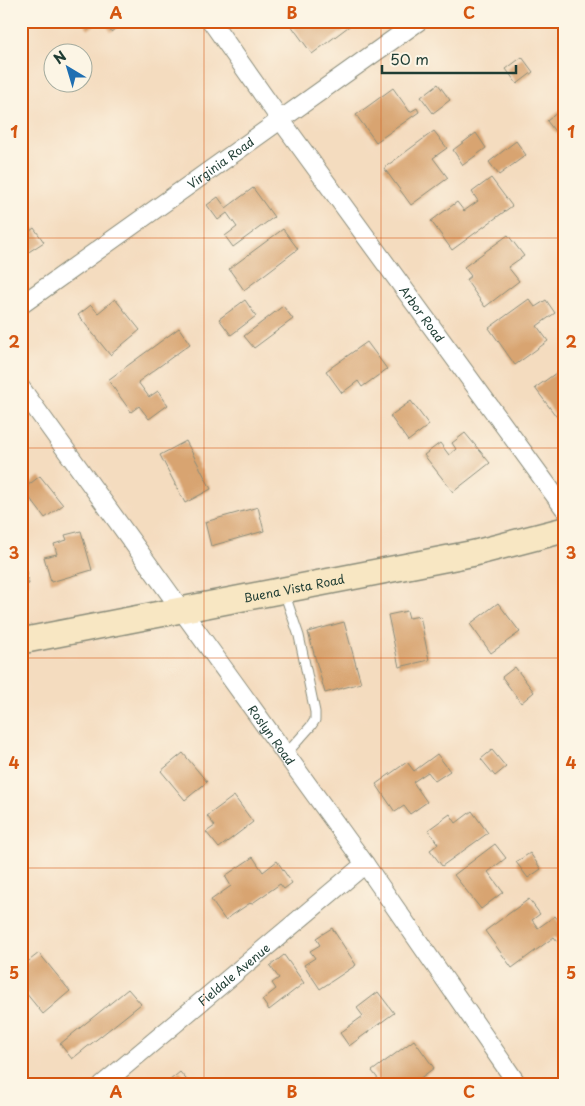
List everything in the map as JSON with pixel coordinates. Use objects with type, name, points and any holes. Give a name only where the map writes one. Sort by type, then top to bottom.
[{"type":"street","name":"Arbor Road","points":[[211,21],[280,119],[564,508]]},
{"type":"street","name":"Virginia Road","points":[[21,305],[418,21]]},
{"type":"street","name":"Roslyn Road","points":[[21,388],[365,864],[518,1085]]},
{"type":"street","name":"Buena Vista Road","points":[[21,641],[475,553],[564,530]]},
{"type":"street","name":"Fieldale Avenue","points":[[102,1085],[365,864]]},
{"type":"lane","points":[[283,590],[299,636],[315,712],[311,726],[286,754]]},
{"type":"building","points":[[82,21],[100,21],[88,30]]},
{"type":"building","points":[[103,21],[126,21],[111,32]]},
{"type":"building","points":[[288,21],[356,21],[312,54]]},
{"type":"building","points":[[522,57],[533,72],[517,84],[506,69]]},
{"type":"building","points":[[438,84],[450,100],[433,113],[421,97]]},
{"type":"building","points":[[393,88],[410,112],[417,108],[419,112],[376,142],[356,115]]},
{"type":"building","points":[[564,107],[564,129],[557,134],[547,121]]},
{"type":"building","points":[[434,131],[447,148],[433,158],[448,178],[411,205],[384,168]]},
{"type":"building","points":[[476,133],[486,148],[463,165],[453,150]]},
{"type":"building","points":[[516,141],[526,155],[499,175],[489,162]]},
{"type":"building","points":[[491,178],[512,206],[452,250],[431,221],[457,202],[464,211],[478,201],[472,192]]},
{"type":"building","points":[[253,188],[274,217],[233,247],[225,236],[237,227],[227,213],[218,220],[207,205],[218,197],[226,208]]},
{"type":"building","points":[[21,219],[30,231],[34,228],[44,242],[21,257]]},
{"type":"building","points":[[283,229],[298,249],[244,290],[229,269]]},
{"type":"building","points":[[508,235],[524,256],[508,267],[519,281],[485,307],[466,280],[471,276],[464,267]]},
{"type":"building","points":[[115,299],[140,330],[110,355],[78,315],[91,305],[98,313]]},
{"type":"building","points":[[529,299],[535,307],[546,300],[555,313],[537,326],[548,341],[515,365],[489,328]]},
{"type":"building","points":[[245,300],[256,316],[231,335],[219,319]]},
{"type":"building","points":[[283,306],[293,319],[254,348],[244,336]]},
{"type":"building","points":[[179,328],[190,344],[138,382],[149,397],[158,391],[168,405],[149,419],[139,406],[131,412],[108,380]]},
{"type":"building","points":[[367,342],[387,369],[362,387],[358,381],[342,393],[326,371]]},
{"type":"building","points":[[556,373],[562,380],[564,378],[564,423],[562,424],[535,388]]},
{"type":"building","points":[[411,401],[429,425],[408,441],[390,416]]},
{"type":"building","points":[[465,433],[490,463],[453,492],[424,455],[440,443],[449,455],[456,449],[452,443]]},
{"type":"building","points":[[186,441],[211,489],[185,503],[160,455]]},
{"type":"building","points":[[40,476],[63,505],[45,518],[23,489]]},
{"type":"building","points":[[258,507],[264,531],[211,546],[205,522]]},
{"type":"building","points":[[81,531],[92,570],[51,582],[44,557],[57,554],[54,544],[67,540],[65,535]]},
{"type":"building","points":[[21,551],[29,584],[21,586]]},
{"type":"building","points":[[498,603],[520,632],[491,653],[470,624]]},
{"type":"building","points":[[407,611],[409,618],[420,616],[429,660],[399,667],[388,615]]},
{"type":"building","points":[[344,622],[361,683],[325,693],[308,632]]},
{"type":"building","points":[[515,667],[534,692],[521,703],[502,677]]},
{"type":"building","points":[[492,750],[506,767],[495,776],[481,759]]},
{"type":"building","points":[[183,753],[207,782],[185,800],[161,771]]},
{"type":"building","points":[[437,754],[450,771],[435,781],[428,772],[413,782],[427,802],[410,814],[404,806],[395,812],[376,784],[407,762],[414,771]]},
{"type":"building","points":[[234,796],[253,822],[219,848],[206,832],[215,826],[207,816]]},
{"type":"building","points":[[472,811],[488,833],[442,866],[430,850],[438,844],[428,830],[450,814],[456,823]]},
{"type":"building","points":[[495,844],[506,858],[488,872],[503,892],[481,909],[454,875]]},
{"type":"building","points":[[530,853],[541,869],[528,878],[516,862]]},
{"type":"building","points":[[253,857],[263,872],[277,861],[292,883],[284,889],[280,884],[225,920],[211,900],[231,886],[225,876]]},
{"type":"building","points":[[529,899],[540,914],[532,920],[538,928],[555,916],[564,927],[564,950],[554,937],[512,968],[485,931]]},
{"type":"building","points":[[332,928],[356,965],[320,989],[304,965],[315,958],[310,951],[320,945],[316,938]]},
{"type":"building","points":[[39,953],[70,991],[43,1014],[21,987],[21,967]]},
{"type":"building","points":[[284,955],[304,983],[269,1010],[262,1000],[276,989],[272,983],[279,978],[270,966]]},
{"type":"building","points":[[128,989],[141,1004],[72,1059],[60,1044]]},
{"type":"building","points":[[378,992],[394,1013],[349,1046],[340,1033],[363,1016],[357,1008]]},
{"type":"building","points":[[414,1040],[434,1068],[411,1085],[383,1085],[372,1071]]},
{"type":"building","points":[[180,1072],[191,1085],[164,1085]]}]
